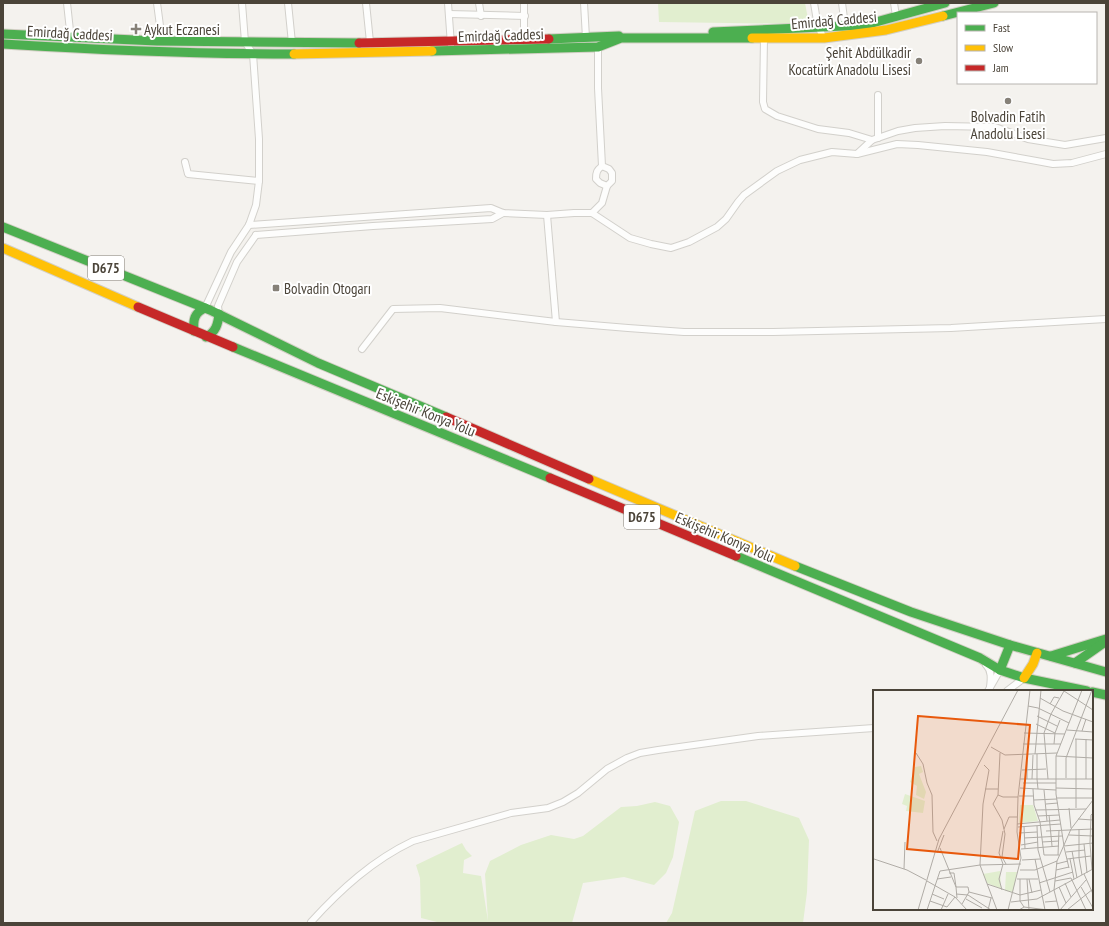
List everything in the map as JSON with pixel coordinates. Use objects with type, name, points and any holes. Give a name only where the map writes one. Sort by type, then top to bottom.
[{"type":"main road","name":"Emirdağ Caddesi","points":[[3,34],[162,41],[292,43],[586,38],[864,25],[896,16],[918,7],[945,3]]},
{"type":"main road","name":"Emirdağ Caddesi","points":[[958,12],[994,3]]},
{"type":"main road","name":"Emirdağ Caddesi","points":[[3,44],[72,48],[252,54],[371,53],[498,48],[598,47],[621,38],[824,38],[886,30],[957,12]]},
{"type":"main road","name":"D675","points":[[3,227],[205,308],[318,363],[799,568],[911,612],[1010,645],[1106,672]]},
{"type":"main road","name":"D675","points":[[3,248],[200,334]]},
{"type":"main road","points":[[205,308],[199,311],[193,321],[200,334],[212,335],[217,326],[219,314]]},
{"type":"main road","name":"Eskişehir Konya Yolu","points":[[200,334],[980,658],[1000,670],[1024,678],[1082,690]]},
{"type":"main road","points":[[1051,656],[1106,640]]},
{"type":"main road","points":[[1075,663],[1106,640]]},
{"type":"main road","points":[[1000,670],[1010,645]]},
{"type":"main road","points":[[1024,678],[1033,664],[1037,653]]},
{"type":"main road","points":[[1093,692],[1106,695]]},
{"type":"street","points":[[67,3],[72,48]]},
{"type":"street","points":[[158,3],[162,41]]},
{"type":"street","points":[[205,308],[231,252],[249,226],[256,205],[259,181],[259,139],[252,54],[245,42],[242,3]]},
{"type":"street","points":[[288,3],[292,43]]},
{"type":"street","points":[[366,3],[370,42]]},
{"type":"street","points":[[448,3],[451,51]]},
{"type":"street","points":[[480,3],[481,16]]},
{"type":"street","points":[[524,3],[524,39]]},
{"type":"street","points":[[584,3],[586,38]]},
{"type":"street","points":[[814,3],[818,27],[824,38]]},
{"type":"street","points":[[842,3],[845,26]]},
{"type":"street","points":[[894,3],[896,16]]},
{"type":"street","points":[[449,14],[524,16]]},
{"type":"street","points":[[764,38],[765,109],[777,116],[818,129],[849,133],[872,140]]},
{"type":"street","points":[[598,47],[598,88],[602,166]]},
{"type":"street","points":[[878,95],[878,138]]},
{"type":"street","points":[[857,154],[872,140],[898,131],[945,126],[995,127],[1028,139],[1065,145],[1106,138]]},
{"type":"street","points":[[249,226],[491,208],[503,213],[547,215],[592,213],[630,238],[671,248],[688,242],[717,227],[726,219],[744,195],[776,171],[800,160],[832,152],[857,154],[897,144],[918,145],[987,152],[1053,164],[1072,163],[1106,154]]},
{"type":"street","points":[[185,162],[188,174],[259,181]]},
{"type":"street","points":[[592,213],[602,203],[608,186],[612,181],[612,173],[609,169],[602,166]]},
{"type":"street","points":[[602,166],[596,173],[596,179],[608,186]]},
{"type":"street","points":[[256,235],[492,219],[503,213]]},
{"type":"street","points":[[547,215],[556,322]]},
{"type":"street","points":[[249,226],[256,235]]},
{"type":"street","points":[[219,314],[218,306],[237,262],[256,235]]},
{"type":"street","points":[[362,349],[393,310],[440,308],[556,322],[684,332],[774,332],[952,328],[1106,319]]},
{"type":"street","points":[[980,658],[989,667],[992,675],[989,689]]},
{"type":"street","points":[[989,689],[1000,670]]},
{"type":"street","points":[[1008,690],[1024,678]]},
{"type":"street","points":[[311,922],[332,898],[353,880],[398,849],[413,842],[511,813],[548,808],[563,802],[578,793],[607,769],[640,753],[758,736],[873,728]]},
{"type":"green space","points":[[658,3],[805,3],[809,24],[659,22]]},
{"type":"green space","points":[[721,801],[746,801],[799,818],[809,840],[807,892],[803,923],[666,923],[672,913],[695,811]]},
{"type":"green space","points":[[655,802],[670,806],[679,822],[673,857],[666,873],[654,885],[624,877],[583,883],[572,923],[441,923],[421,918],[420,878],[416,865],[462,843],[472,856],[464,860],[463,873],[481,876],[488,921],[485,874],[490,861],[521,845],[551,835],[574,839],[583,836],[621,807],[637,806]]},
{"type":"traffic: fast","points":[[713,32],[865,25],[945,3]]},
{"type":"traffic: fast","points":[[959,12],[994,3]]},
{"type":"traffic: fast","points":[[943,16],[957,12]]},
{"type":"traffic: fast","points":[[3,34],[157,41],[359,43]]},
{"type":"traffic: fast","points":[[549,39],[619,36]]},
{"type":"traffic: fast","points":[[432,51],[598,47],[621,38],[752,38]]},
{"type":"traffic: fast","points":[[3,44],[148,51],[294,54]]},
{"type":"traffic: fast","points":[[3,227],[210,310],[318,363],[446,417]]},
{"type":"traffic: fast","points":[[194,331],[195,317],[198,312],[205,308]]},
{"type":"traffic: fast","points":[[206,337],[212,333],[216,327],[219,314]]},
{"type":"traffic: fast","points":[[233,347],[550,478]]},
{"type":"traffic: fast","points":[[736,556],[980,658],[1000,670],[1024,678],[1082,690]]},
{"type":"traffic: fast","points":[[795,566],[911,612],[1010,645],[1106,672]]},
{"type":"traffic: fast","points":[[1051,656],[1106,639]]},
{"type":"traffic: fast","points":[[1075,663],[1105,642]]},
{"type":"traffic: fast","points":[[1000,670],[1010,645]]},
{"type":"traffic: fast","points":[[1093,692],[1106,695]]},
{"type":"traffic: slow","points":[[752,38],[824,38],[886,30],[943,16]]},
{"type":"traffic: slow","points":[[294,54],[432,51]]},
{"type":"traffic: slow","points":[[3,248],[138,307]]},
{"type":"traffic: slow","points":[[589,479],[795,566]]},
{"type":"traffic: slow","points":[[1024,678],[1033,664],[1037,653]]},
{"type":"traffic: jam","points":[[359,43],[549,39]]},
{"type":"traffic: jam","points":[[138,307],[233,347]]},
{"type":"traffic: jam","points":[[446,417],[589,479]]},
{"type":"traffic: jam","points":[[550,478],[736,556]]},
{"type":"place","name":"Aykut Eczanesi","points":[[136,29]]},
{"type":"place","name":"Şehit Abdülkadir Kocatürk Anadolu Lisesi","points":[[919,61]]},
{"type":"place","name":"Bolvadin Fatih Anadolu Lisesi","points":[[1008,101]]},
{"type":"place","name":"Bolvadin Otogarı","points":[[276,288]]}]
